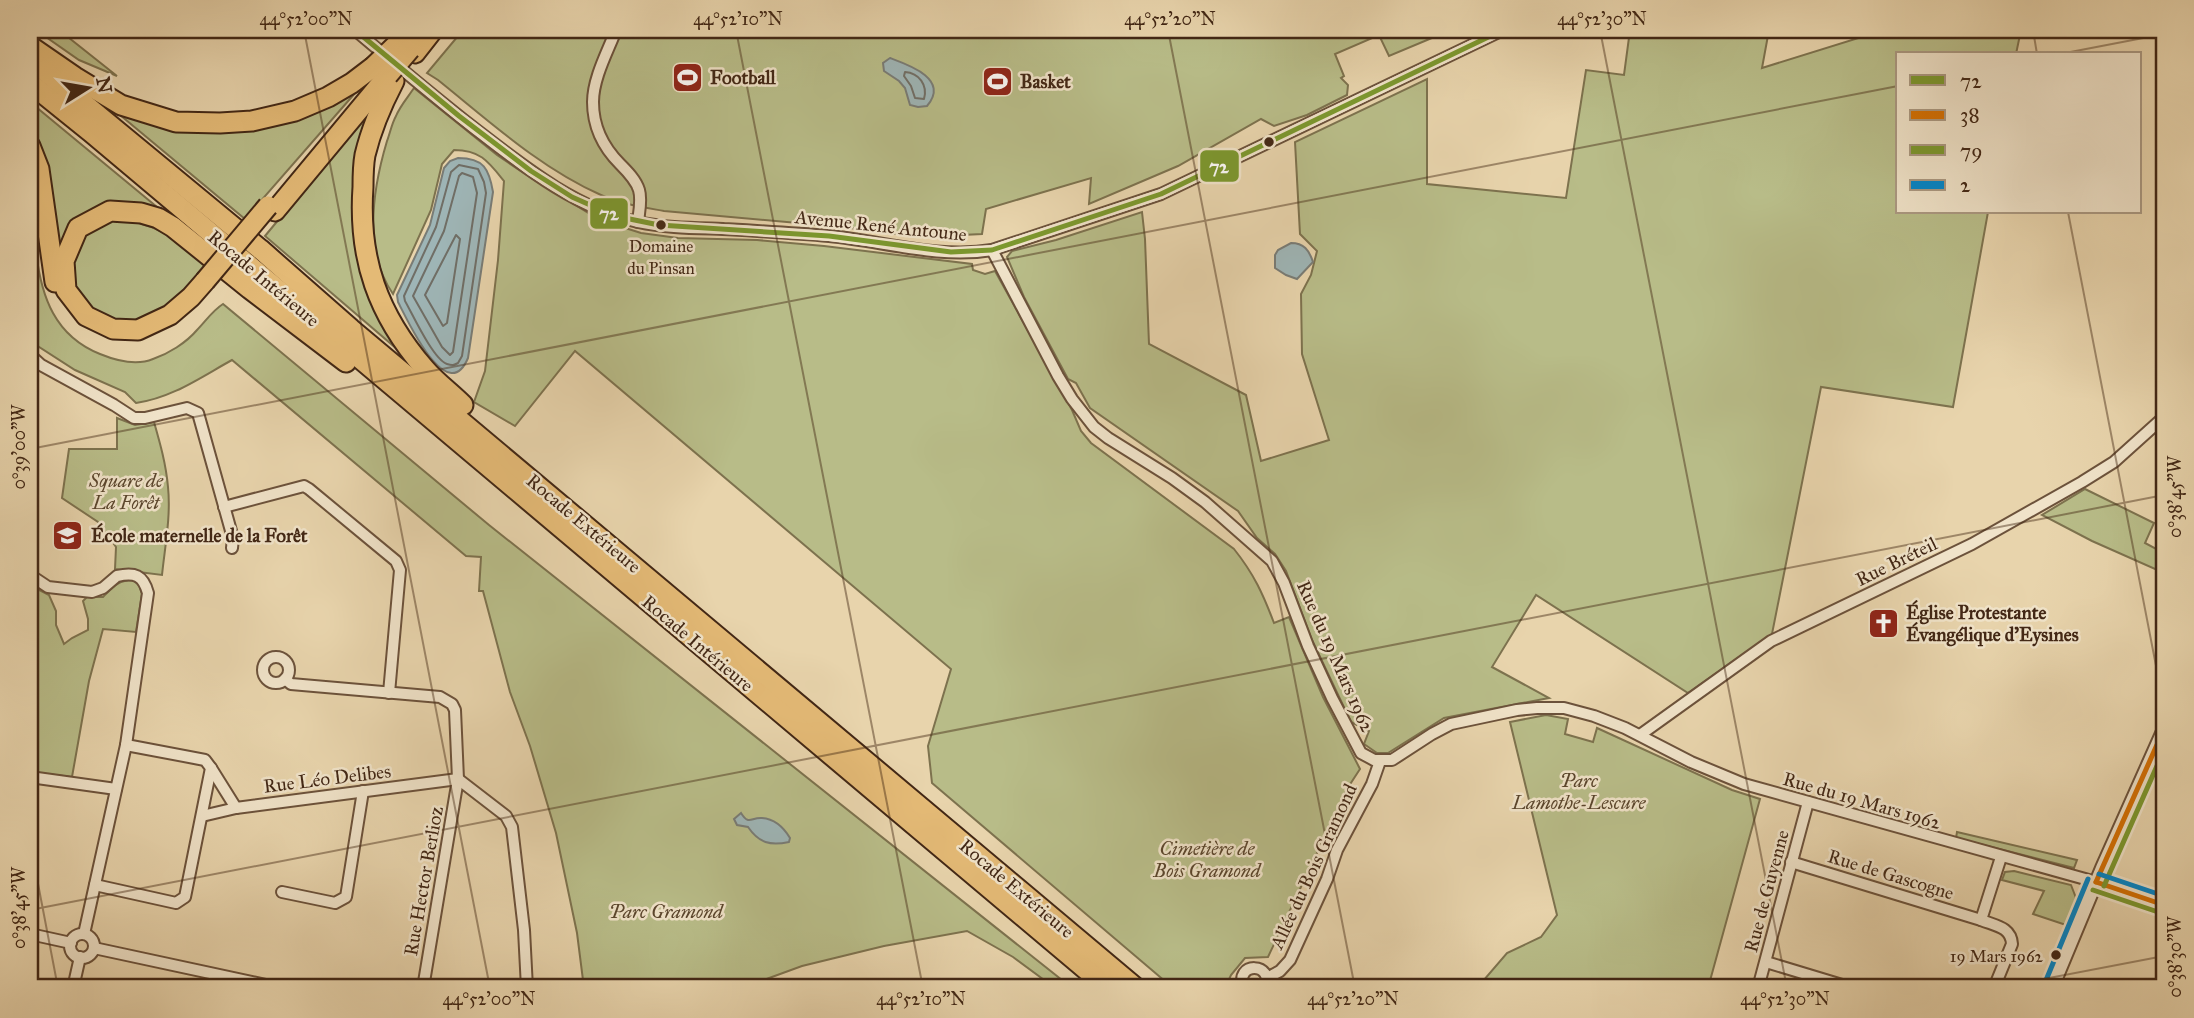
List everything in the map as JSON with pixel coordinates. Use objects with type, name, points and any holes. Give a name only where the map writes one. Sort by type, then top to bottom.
[{"type":"highway","points":[[30,146],[41,182],[49,252],[58,294],[80,325],[108,341],[141,340],[169,330],[195,307],[209,284],[384,74],[415,30]]},
{"type":"highway","points":[[407,44],[427,30]]},
{"type":"highway","points":[[407,44],[433,30]]},
{"type":"highway","points":[[30,46],[121,105],[176,122],[252,121],[295,111],[352,83],[384,74]]},
{"type":"highway","name":"Rocade Extérieure","points":[[30,59],[260,249],[1136,988]]},
{"type":"highway","points":[[384,74],[382,104],[365,157],[360,218],[373,284],[384,310],[425,370],[536,469],[548,493]]},
{"type":"highway","name":"Rocade Intérieure","points":[[30,83],[1108,988]]},
{"type":"highway","points":[[209,284],[170,315],[138,330],[113,328],[86,316],[66,290],[64,261],[78,228],[110,211],[141,213],[158,218],[372,382],[408,398]]},
{"type":"street","name":"Avenue René Antoune","points":[[355,30],[449,108],[547,181],[600,211],[638,222],[691,228],[835,236],[941,251],[976,253],[1174,189],[1503,30]]},
{"type":"street","points":[[616,30],[593,98],[594,116],[597,132],[607,150],[636,183],[640,198],[638,222]]},
{"type":"street","name":"Rue du 19 Mars 1962","points":[[992,250],[1058,376],[1094,427],[1205,502],[1272,561],[1356,746],[1368,757],[1381,761],[1392,760],[1451,724],[1517,710],[1550,708],[1577,711],[1640,735],[1717,774],[2096,882]]},
{"type":"street","points":[[30,355],[35,367],[114,405],[134,418],[194,409],[198,413],[233,538],[232,548]]},
{"type":"street","name":"Rue Bréteil","points":[[1640,735],[1771,641],[1972,544],[2082,482],[2114,462],[2164,417]]},
{"type":"street","points":[[224,507],[304,486],[396,561],[400,570],[389,693],[291,684],[285,679]]},
{"type":"street","points":[[30,575],[48,587],[92,592],[103,588],[122,574],[145,581],[148,593],[126,745],[84,934]]},
{"type":"street","name":"Rue Hector Berlioz","points":[[389,693],[440,697],[452,704],[455,710],[458,779],[423,988]]},
{"type":"street","points":[[2052,988],[2164,729]]},
{"type":"street","points":[[126,745],[205,761],[236,807]]},
{"type":"street","name":"Allée du Bois Gramond","points":[[1266,983],[1290,960],[1327,879],[1337,850],[1381,761]]},
{"type":"street","points":[[95,886],[176,903],[185,897],[211,768]]},
{"type":"street","points":[[30,777],[116,789]]},
{"type":"street","points":[[458,779],[506,816],[512,827],[524,930],[527,988]]},
{"type":"street","name":"Rue Léo Delibes","points":[[202,816],[236,807],[458,779]]},
{"type":"street","points":[[282,891],[335,903],[346,897],[363,791]]},
{"type":"street","name":"Rue de Guyenne","points":[[1758,988],[1808,802]]},
{"type":"street","points":[[1981,920],[2001,857]]},
{"type":"street","name":"Rue de Gascogne","points":[[1791,862],[2006,929],[2012,944],[1994,988]]},
{"type":"street","points":[[2096,882],[2164,905]]},
{"type":"street","points":[[30,934],[71,943]]},
{"type":"street","points":[[84,934],[93,941],[94,948],[87,956],[80,957],[71,950],[71,943],[74,937],[84,934]]},
{"type":"street","points":[[94,948],[280,988]]},
{"type":"street","points":[[73,988],[80,957]]},
{"type":"street","points":[[1766,962],[1852,988]]},
{"type":"street","points":[[1244,988],[1242,979],[1250,969],[1263,971],[1266,983]]},
{"type":"green space","points":[[36,30],[59,30],[117,76],[79,60]]},
{"type":"green space","name":"Domaine du Pinsan","points":[[463,30],[1451,30],[1389,56],[1379,35],[1335,54],[1344,76],[1341,78],[1348,85],[1347,95],[1307,115],[1274,126],[1261,119],[1178,166],[1089,204],[1091,178],[986,209],[982,234],[920,237],[664,211],[601,195],[536,158],[427,73]]},
{"type":"green space","points":[[1630,30],[1769,30],[1762,68],[1884,30],[2021,30],[2016,52],[1896,52],[1896,214],[1988,214],[1953,407],[1821,387],[1772,634],[1688,693],[1536,595],[1492,667],[1549,698],[1444,718],[1388,753],[1377,753],[1364,744],[1369,731],[1351,722],[1312,640],[1286,571],[1275,554],[1257,538],[1238,511],[1090,408],[1076,383],[1068,379],[1024,297],[1007,257],[1012,251],[1056,240],[1142,212],[1149,344],[1246,395],[1261,461],[1329,440],[1302,354],[1301,294],[1311,275],[1317,251],[1300,234],[1295,142],[1427,79],[1427,184],[1566,198],[1586,70],[1624,75]]},
{"type":"green space","points":[[363,84],[245,219],[114,110],[199,131]]},
{"type":"green space","name":"Cimetière de Bois Gramond","points":[[414,88],[497,155],[531,178],[600,220],[641,233],[678,238],[757,240],[824,246],[972,264],[973,270],[985,274],[995,271],[1081,431],[1091,443],[1234,549],[1257,584],[1274,623],[1289,617],[1323,697],[1360,769],[1347,789],[1268,957],[1245,958],[1231,975],[1225,988],[1173,988],[932,783],[928,746],[951,669],[575,351],[515,426],[474,402],[485,371],[504,181],[483,158],[471,152],[454,150],[442,164],[431,210],[393,294],[377,259],[374,239],[375,199],[382,159],[392,125]]},
{"type":"green space","points":[[30,102],[180,226],[110,206],[58,254],[42,163],[30,131]]},
{"type":"green space","points":[[376,102],[355,214],[404,355],[265,236]]},
{"type":"green space","name":"Parc Gramond","points":[[30,193],[42,284],[53,313],[72,337],[113,359],[126,362],[147,361],[182,344],[223,304],[489,525],[1072,988],[1055,988],[1013,957],[967,931],[884,946],[802,966],[742,988],[584,988],[577,933],[556,833],[530,746],[510,692],[483,591],[479,591],[481,557],[466,556],[232,360],[174,392],[136,403],[125,392],[75,370],[33,343],[30,339]]},
{"type":"green space","points":[[111,220],[139,223],[163,232],[206,265],[175,298],[147,317],[132,322],[107,319],[95,313],[85,303],[73,280],[72,267],[74,254],[83,237]]},
{"type":"green space","name":"Square de La Forêt","points":[[117,418],[135,425],[154,422],[169,498],[162,575],[115,569],[116,547],[98,522],[62,498],[69,449],[117,449]]},
{"type":"green space","points":[[2085,489],[2154,523],[2145,543],[2164,553],[2164,573],[2042,515]]},
{"type":"green space","points":[[133,580],[139,585],[142,594],[136,632],[103,629],[89,681],[72,777],[30,772],[30,581],[49,595],[64,644],[88,630],[83,601],[87,597],[103,597],[120,583]]},
{"type":"green space","name":"Parc Lamothe-Lescure","points":[[1546,715],[1568,719],[1565,734],[1593,742],[1597,728],[1732,790],[1760,799],[1708,988],[1477,988],[1507,953],[1541,937],[1557,915],[1510,722]]},
{"type":"green space","points":[[1957,832],[2077,860],[2074,868],[1956,838]]},
{"type":"green space","points":[[2014,871],[2071,885],[2076,898],[2066,925],[2033,914],[2044,891],[2002,880],[2005,872]]},
{"type":"water","points":[[890,58],[916,69],[930,81],[934,88],[927,106],[910,105],[905,88],[884,71],[883,63]]},
{"type":"water","points":[[458,158],[474,160],[484,166],[493,192],[468,358],[459,371],[449,373],[428,355],[398,302],[397,295],[430,225],[444,168],[450,161]]},
{"type":"water","points":[[1291,243],[1305,248],[1313,262],[1297,279],[1275,268],[1275,255],[1278,250]]},
{"type":"water","points":[[741,813],[748,820],[762,818],[775,822],[788,834],[789,842],[776,844],[756,837],[748,827],[737,825],[734,819]]},
{"type":"transit line","name":"72","points":[[355,30],[531,171],[572,197],[615,216],[659,225],[829,236],[951,252],[992,250],[1161,194],[1503,30]]},
{"type":"transit line","name":"38","points":[[2096,882],[2164,729]]},
{"type":"transit line","name":"79","points":[[2104,886],[2164,750]]},
{"type":"transit line","name":"2","points":[[2099,874],[2164,896]]},
{"type":"transit line","name":"2","points":[[2044,985],[2088,879]]},
{"type":"transit line","name":"38","points":[[2096,882],[2164,905]]},
{"type":"transit line","name":"79","points":[[2093,890],[2161,913]]},
{"type":"place","name":"Football","points":[[687,77]]},
{"type":"place","name":"Basket","points":[[997,81]]},
{"type":"place","name":"Domaine du Pinsan","points":[[661,225]]},
{"type":"place","name":"École maternelle de la Forêt","points":[[68,535]]},
{"type":"place","name":"Église Protestante Évangélique d'Eysines","points":[[1883,623]]},
{"type":"place","name":"19 Mars 1962","points":[[2056,955]]}]
